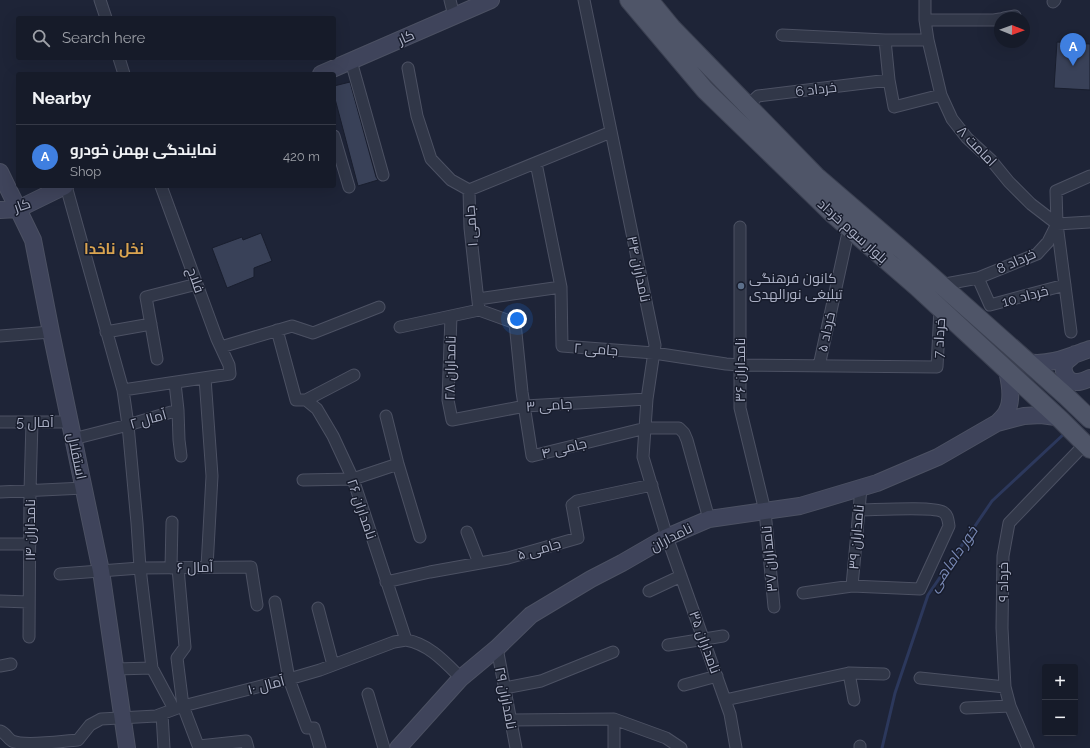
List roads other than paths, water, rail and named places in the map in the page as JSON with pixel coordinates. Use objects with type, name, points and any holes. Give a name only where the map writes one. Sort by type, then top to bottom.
[{"type":"main road","name":"بلوار سوم خرداد","points":[[629,0],[705,90],[834,215],[940,309],[1085,444]]},
{"type":"main road","name":"بلوار سوم خرداد","points":[[649,0],[672,28],[816,176],[902,250],[1071,400],[1090,419]]},
{"type":"main road","points":[[888,262],[902,250]]},
{"type":"street","points":[[100,0],[105,16]]},
{"type":"street","points":[[450,0],[454,16]]},
{"type":"street","name":"کار","points":[[326,72],[491,0]]},
{"type":"street","name":"نامداران ۳۴","points":[[584,0],[655,345],[647,399],[643,456],[667,537]]},
{"type":"street","name":"امامت ۸","points":[[925,0],[925,20],[928,40],[941,94],[952,119],[963,134],[991,160],[1009,182],[1031,204],[1057,224]]},
{"type":"street","points":[[925,20],[994,20]]},
{"type":"street","points":[[782,35],[885,40],[928,40]]},
{"type":"street","points":[[885,40],[889,80],[894,107],[941,94]]},
{"type":"street","points":[[120,60],[123,72]]},
{"type":"street","points":[[351,61],[383,176]]},
{"type":"street","points":[[408,68],[417,116],[430,159],[451,180],[469,190]]},
{"type":"street","name":"خرداد 6","points":[[747,106],[758,96],[889,80]]},
{"type":"street","name":"جامی ۱","points":[[478,305],[470,228],[469,190],[611,132]]},
{"type":"street","points":[[336,143],[349,186]]},
{"type":"street","points":[[400,327],[451,316],[478,305],[561,287],[536,163]]},
{"type":"street","name":"استقلال","points":[[0,172],[33,240],[101,571],[127,748]]},
{"type":"street","name":"خرداد 8","points":[[940,285],[978,278],[1037,254],[1048,242],[1057,224],[1056,191],[1090,176]]},
{"type":"street","name":"کار","points":[[0,210],[18,208],[61,188]]},
{"type":"street","points":[[66,188],[123,390],[128,425],[140,568],[152,668],[179,708],[199,747],[246,742],[248,748]]},
{"type":"street","name":"فلاح","points":[[162,188],[229,365],[230,374],[206,378]]},
{"type":"street","points":[[1071,332],[1057,224],[1090,222]]},
{"type":"street","name":"نامداران ۳۶","points":[[740,226],[740,408],[765,511]]},
{"type":"street","name":"خرداد ۵","points":[[819,366],[849,228]]},
{"type":"street","name":"خرداد 10","points":[[978,278],[990,305],[1065,285]]},
{"type":"street","points":[[157,359],[146,297],[197,284]]},
{"type":"street","name":"جامی ۲","points":[[561,287],[562,346],[654,352]]},
{"type":"street","points":[[478,305],[515,323],[525,406]]},
{"type":"street","points":[[221,347],[292,326],[313,333],[379,307]]},
{"type":"street","name":"خرداد 7","points":[[819,366],[937,367],[940,309]]},
{"type":"street","name":"نامداران ۲۸","points":[[451,316],[448,400],[452,420]]},
{"type":"street","points":[[106,332],[151,324]]},
{"type":"street","name":"نامداران ۲۶","points":[[277,330],[296,400],[306,400],[317,409],[333,436],[352,479],[406,640]]},
{"type":"street","points":[[0,336],[51,332]]},
{"type":"street","points":[[654,352],[726,364],[819,366]]},
{"type":"street","points":[[1028,362],[1036,364],[1049,362],[1083,352]]},
{"type":"street","points":[[1083,352],[1066,362],[1064,370],[1066,376],[1072,381],[1077,382],[1090,379]]},
{"type":"street","name":"نامداران","points":[[997,423],[1007,412],[1010,401],[1010,384],[1007,371]]},
{"type":"street","points":[[306,400],[354,375]]},
{"type":"street","points":[[123,390],[206,378],[212,476],[207,567]]},
{"type":"street","points":[[1071,400],[1090,379]]},
{"type":"street","points":[[175,383],[178,410]]},
{"type":"street","name":"جامی ۳","points":[[452,420],[525,406],[647,399]]},
{"type":"street","name":"جامی ۴","points":[[525,406],[532,456],[646,428]]},
{"type":"street","name":"آمال ۲","points":[[73,439],[178,410],[181,456]]},
{"type":"street","name":"نامداران","points":[[398,748],[461,678],[497,648],[532,615],[667,537],[709,518],[800,506],[877,483],[938,458],[997,423],[1024,416],[1040,415],[1058,418]]},
{"type":"street","points":[[386,416],[398,464],[420,536]]},
{"type":"street","name":"آمال 5","points":[[0,422],[70,422]]},
{"type":"street","name":"نامداران ۱۴","points":[[29,637],[32,422]]},
{"type":"street","points":[[646,428],[679,428],[684,433],[709,518]]},
{"type":"street","name":"خرداد ۹","points":[[1028,748],[1010,706],[1005,687],[1002,628],[1003,556],[1009,524],[1085,444]]},
{"type":"street","points":[[304,480],[352,479],[398,464]]},
{"type":"street","name":"جامی ۵","points":[[386,582],[508,558],[578,538],[572,505],[577,501],[652,485]]},
{"type":"street","points":[[0,492],[84,488]]},
{"type":"street","name":"نامداران ۳۹","points":[[852,586],[860,488]]},
{"type":"street","points":[[803,593],[852,586],[920,589],[949,526],[948,519],[944,512],[937,510],[858,510]]},
{"type":"street","name":"نامداران ۳۷","points":[[765,511],[774,607]]},
{"type":"street","points":[[172,522],[174,568],[185,647],[177,658],[179,708]]},
{"type":"street","points":[[467,532],[480,563]]},
{"type":"street","name":"نامداران ۳۵","points":[[667,537],[730,714],[736,748]]},
{"type":"street","points":[[0,544],[30,544]]},
{"type":"street","name":"آمال ۶","points":[[101,571],[140,568],[251,567],[257,605]]},
{"type":"street","points":[[60,574],[101,571]]},
{"type":"street","points":[[649,591],[681,576]]},
{"type":"street","points":[[0,601],[29,602]]},
{"type":"street","points":[[275,602],[289,679],[307,728],[314,728],[320,748]]},
{"type":"street","points":[[318,608],[334,664]]},
{"type":"street","points":[[668,645],[703,638],[723,636]]},
{"type":"street","points":[[406,640],[417,642],[443,659],[461,678]]},
{"type":"street","name":"آمال ۱۰","points":[[0,731],[4,732],[12,740],[24,743],[46,743],[78,740],[90,725],[101,719],[156,716],[179,708],[289,679],[394,642],[406,640]]},
{"type":"street","name":"نامداران ۲۹","points":[[497,648],[516,748]]},
{"type":"street","points":[[505,688],[541,681],[613,652]]},
{"type":"street","points":[[116,669],[152,668]]},
{"type":"street","points":[[725,700],[849,673],[884,674]]},
{"type":"street","points":[[849,673],[854,700]]},
{"type":"street","points":[[684,685],[717,676]]},
{"type":"street","points":[[920,678],[1005,687]]},
{"type":"street","points":[[368,694],[384,748]]},
{"type":"street","points":[[966,708],[1010,706]]},
{"type":"street","points":[[162,714],[164,748]]},
{"type":"street","points":[[614,719],[614,748]]},
{"type":"street","points":[[511,720],[614,719],[666,738],[681,748]]},
{"type":"waterway","name":"خور داماهی","points":[[882,748],[895,693],[928,595],[992,501],[1065,433]]},
{"type":"place","name":"نمایندگی بهمن خودرو","points":[[1073,66]]},
{"type":"place","name":"کانون فرهنگی تبلیغی نورالهدی","points":[[741,286]]},
{"type":"district","name":"نخل ناخدا","points":[[114,249]]}]
